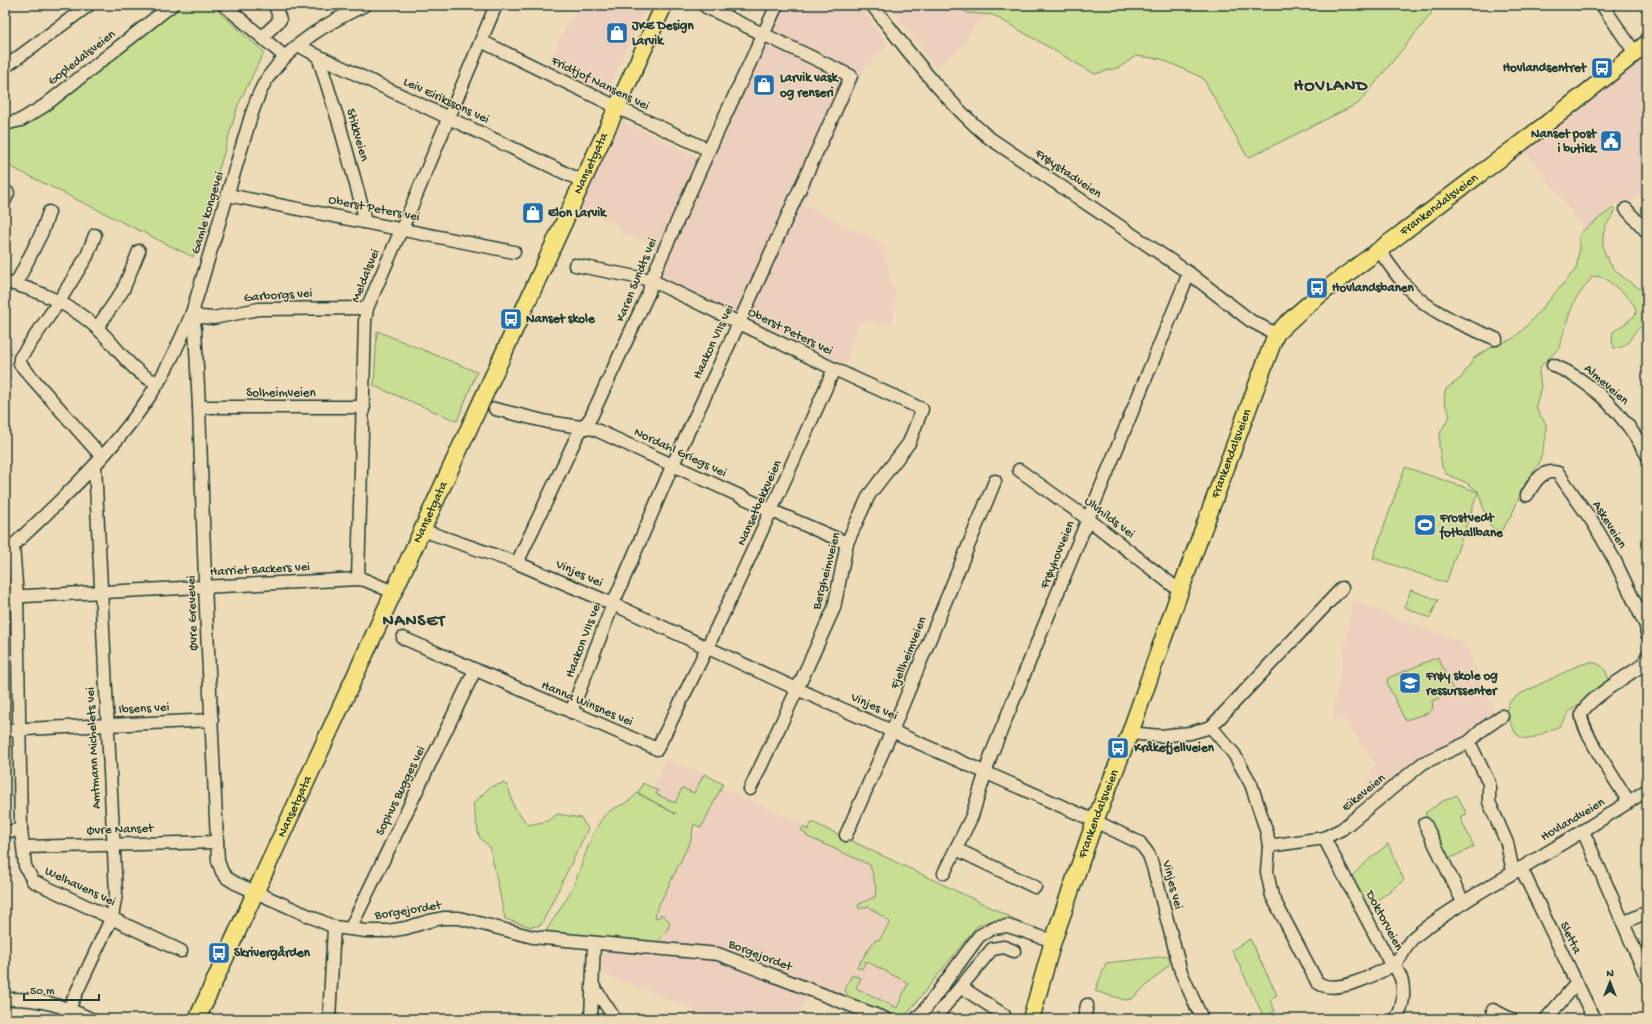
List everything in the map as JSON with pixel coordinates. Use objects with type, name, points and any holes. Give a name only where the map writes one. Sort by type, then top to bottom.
[{"type":"main road","name":"Nansetgata","points":[[197,1019],[664,5]]},
{"type":"main road","name":"Frankendalsveien","points":[[1031,1019],[1053,941],[1095,821],[1130,733],[1180,591],[1276,334],[1327,290],[1641,48]]},
{"type":"street","points":[[5,67],[89,5]]},
{"type":"street","name":"Gopledalsveien","points":[[5,124],[21,120],[44,106],[172,5]]},
{"type":"street","points":[[224,5],[284,56]]},
{"type":"street","points":[[262,37],[280,20],[275,5]]},
{"type":"street","name":"Gamle kongevei","points":[[9,550],[98,461],[142,408],[158,383],[184,334],[192,313],[251,116],[258,96],[268,77],[284,56],[298,44],[322,28],[365,5]]},
{"type":"street","name":"Meldalsvei","points":[[358,579],[364,407],[365,321],[367,308],[402,229],[496,5]]},
{"type":"street","name":"Karen Sundts vei","points":[[517,563],[577,436],[591,417],[618,360],[649,292],[651,280],[708,150],[777,5]]},
{"type":"street","name":"Frøystadveien","points":[[872,5],[933,82],[966,118],[988,137],[1189,273],[1251,320],[1276,334]]},
{"type":"street","points":[[1602,5],[1641,48]]},
{"type":"street","points":[[706,8],[764,34]]},
{"type":"street","name":"Haakon VIIs vei","points":[[571,712],[612,604],[673,464],[851,76],[764,34]]},
{"type":"street","name":"Fridtjof Nansens vei","points":[[481,41],[708,150]]},
{"type":"street","name":"Leiv Eirikssons vei","points":[[298,44],[318,56],[582,181]]},
{"type":"street","name":"Stikkveien","points":[[318,56],[353,173],[363,210],[364,222]]},
{"type":"street","name":"Oberst Peters vei","points":[[228,195],[514,252]]},
{"type":"street","points":[[1626,209],[1647,232]]},
{"type":"street","points":[[49,212],[42,232],[11,283],[72,310],[97,328],[133,368],[150,380],[158,383]]},
{"type":"street","points":[[95,235],[87,256],[58,303],[20,358],[20,364],[98,461]]},
{"type":"street","points":[[1379,250],[1401,282],[1427,305],[1457,322],[1496,339]]},
{"type":"street","points":[[97,328],[123,290],[139,251]]},
{"type":"street","name":"Oberst Peters vei","points":[[575,265],[651,280],[834,369],[922,409]]},
{"type":"street","name":"Frøyhovveien","points":[[944,873],[972,816],[986,772],[1189,273]]},
{"type":"street","name":"Garborgs vei","points":[[192,313],[200,317],[213,318],[259,309],[367,308]]},
{"type":"street","name":"Øvre Grevevei","points":[[192,313],[195,329],[199,407],[205,587],[218,861],[222,872],[227,878],[255,892]]},
{"type":"street","name":"Almeveien","points":[[1553,365],[1570,372],[1584,381],[1596,392],[1626,421],[1647,455]]},
{"type":"street","name":"Nansetbekkveien","points":[[708,648],[772,511],[834,369]]},
{"type":"street","name":"Solheimveien","points":[[199,407],[364,407]]},
{"type":"street","name":"Nordahl Griegs vei","points":[[495,409],[548,422],[594,429],[673,464],[772,511],[847,543]]},
{"type":"street","name":"Bergheimveien","points":[[750,789],[834,608],[847,543],[869,496],[909,443],[922,409]]},
{"type":"street","name":"Amtmann Michelets vei","points":[[67,1014],[112,917],[116,894],[101,591],[98,461]]},
{"type":"street","name":"Ulvhilds vei","points":[[1019,470],[1088,519],[1180,591]]},
{"type":"street","name":"Askeveien","points":[[1527,495],[1534,483],[1545,473],[1550,471],[1558,473],[1594,524],[1615,561],[1646,626],[1647,634]]},
{"type":"street","name":"Fjellheimveien","points":[[846,835],[892,731],[995,481]]},
{"type":"street","name":"Vinjes vei","points":[[422,530],[517,563],[612,604],[797,689],[1095,821],[1140,843],[1149,855],[1181,972],[1202,1019]]},
{"type":"street","name":"Welhavens vei","points":[[9,550],[20,729],[21,830],[25,866],[33,881],[112,917],[181,951]]},
{"type":"street","name":"Harriet Backers vei","points":[[11,597],[101,591],[358,579],[365,580],[393,592]]},
{"type":"street","points":[[1130,733],[1160,736],[1190,733],[1211,727],[1342,588]]},
{"type":"street","name":"Hanna Winsnes vei","points":[[403,638],[657,749],[708,648]]},
{"type":"street","points":[[1629,802],[1598,752],[1582,722],[1581,715],[1584,709],[1595,698],[1644,664],[1647,656]]},
{"type":"street","name":"Sophus Bugges vei","points":[[352,925],[475,670]]},
{"type":"street","points":[[1502,716],[1482,730],[1469,742],[1489,783],[1489,802],[1517,870]]},
{"type":"street","name":"Ibsens vei","points":[[5,730],[212,720]]},
{"type":"street","points":[[1211,727],[1234,754],[1244,769],[1251,784],[1267,833],[1269,846],[1267,872],[1272,896],[1318,982],[1322,986],[1329,987],[1354,982],[1393,965]]},
{"type":"street","name":"Eikeveien","points":[[1269,846],[1324,838],[1342,829],[1423,763],[1469,742]]},
{"type":"street","name":"Hovlandveien","points":[[1393,965],[1401,958],[1407,945],[1414,938],[1463,902],[1582,831],[1647,790]]},
{"type":"street","points":[[1425,824],[1463,902]]},
{"type":"street","points":[[5,832],[21,830]]},
{"type":"street","points":[[1582,831],[1647,978]]},
{"type":"street","name":"Doktorveien","points":[[1324,838],[1388,959],[1398,971],[1401,979],[1403,994],[1401,1012],[1396,1019]]},
{"type":"street","name":"Øvre Nanset","points":[[24,847],[217,842]]},
{"type":"street","points":[[956,849],[1035,886]]},
{"type":"street","name":"Sletta","points":[[1517,870],[1594,1019]]},
{"type":"street","name":"Borgejordet","points":[[255,892],[334,927],[366,931],[388,931],[443,918],[459,918],[533,937],[718,954],[886,1019]]},
{"type":"street","points":[[1623,923],[1647,912]]},
{"type":"street","points":[[916,1019],[979,936],[993,928],[1008,926],[1053,941]]},
{"type":"street","points":[[329,1019],[334,927]]},
{"type":"street","points":[[591,1019],[594,943]]},
{"type":"street","points":[[934,1019],[992,949],[1004,947],[1014,952]]},
{"type":"street","points":[[592,984],[615,1019]]},
{"type":"street","points":[[1546,1019],[1576,984]]},
{"type":"street","points":[[961,987],[1004,1015]]},
{"type":"street","points":[[6,996],[42,1001],[67,1014],[91,1019]]},
{"type":"street","points":[[1084,1019],[1087,1005]]},
{"type":"street","points":[[1493,1010],[1511,1019]]},
{"type":"shaded area","points":[[578,5],[647,5],[607,92],[547,64]]},
{"type":"shaded area","points":[[784,5],[859,5],[888,45],[865,67],[804,205],[884,244],[890,284],[896,291],[893,322],[888,325],[864,321],[858,324],[846,363],[843,363],[666,279],[652,244],[619,233],[621,227],[583,209],[582,206],[622,121],[710,163]]},
{"type":"shaded area","points":[[889,5],[955,5],[968,13],[991,15],[978,20],[963,46],[936,68]]},
{"type":"shaded area","points":[[1647,56],[1647,189],[1629,203],[1613,205],[1585,230],[1526,151]]},
{"type":"shaded area","name":"Frøy skole og ressurssenter","points":[[1353,601],[1463,644],[1494,710],[1493,717],[1461,741],[1373,798],[1364,794],[1375,763],[1343,718],[1334,721],[1333,713]]},
{"type":"shaded area","points":[[666,759],[724,783],[708,816],[722,789],[725,789],[805,825],[829,843],[884,869],[910,981],[899,1009],[893,1010],[817,987],[793,1019],[704,1019],[693,1009],[602,973],[604,939],[656,943],[665,938],[665,924],[653,918],[653,913],[687,842],[697,831],[701,829],[637,793],[642,783],[653,788]]},
{"type":"green space","points":[[180,5],[211,5],[264,52],[238,105],[193,257],[5,164],[5,129],[16,128],[32,119]]},
{"type":"green space","points":[[955,5],[1433,5],[1431,14],[1359,103],[1248,158],[1203,78],[1161,59],[1136,56],[1120,67],[1095,74],[993,15],[968,13]]},
{"type":"green space","points":[[1613,208],[1615,209],[1615,212],[1605,228],[1603,240],[1604,250],[1607,259],[1620,275],[1647,293],[1647,324],[1636,330],[1624,346],[1614,348],[1612,341],[1613,332],[1635,316],[1636,311],[1634,305],[1627,296],[1606,279],[1596,276],[1592,277],[1575,300],[1559,348],[1541,366],[1539,372],[1541,387],[1536,405],[1538,412],[1546,424],[1546,437],[1539,464],[1526,482],[1512,514],[1502,530],[1495,530],[1488,523],[1478,491],[1465,482],[1446,474],[1442,467],[1439,446],[1440,433],[1450,415],[1445,404],[1444,397],[1446,389],[1460,379],[1475,357],[1492,347],[1512,339],[1523,330],[1576,269],[1581,232]]},
{"type":"green space","points":[[377,331],[477,372],[457,421],[374,386]]},
{"type":"green space","name":"Frostvedt fotballbane","points":[[1405,467],[1478,492],[1446,583],[1373,558]]},
{"type":"green space","points":[[1411,590],[1438,600],[1430,618],[1404,607]]},
{"type":"green space","points":[[1438,657],[1454,692],[1432,701],[1433,708],[1429,713],[1405,720],[1387,683],[1388,678]]},
{"type":"green space","points":[[1590,662],[1598,664],[1604,668],[1608,679],[1607,683],[1570,711],[1560,726],[1530,739],[1523,738],[1516,734],[1506,713],[1509,702],[1518,695],[1577,666]]},
{"type":"green space","points":[[704,774],[723,784],[701,828],[694,824],[691,840],[657,909],[655,917],[659,918],[661,914],[670,922],[667,931],[661,939],[656,943],[547,933],[546,931],[572,889],[592,836],[604,815],[633,798],[637,793],[676,814],[638,793],[643,783],[658,791],[656,794],[675,803],[682,788],[694,793]]},
{"type":"green space","points":[[503,783],[508,786],[514,807],[528,825],[547,821],[558,814],[581,818],[588,829],[541,925],[531,927],[505,919],[490,847],[479,837],[473,804],[490,787]]},
{"type":"green space","points":[[1457,795],[1467,814],[1460,817],[1474,847],[1448,859],[1425,813],[1441,802]]},
{"type":"green space","points":[[812,822],[1013,918],[1013,922],[994,921],[984,923],[976,927],[907,1014],[896,1017],[850,997],[847,995],[846,990],[847,984],[852,975],[861,978],[856,988],[897,1008],[908,983],[866,961],[862,969],[857,967],[874,941],[880,939],[890,922],[868,906],[860,909],[858,907],[859,904],[875,897],[876,887],[870,865],[806,836],[806,834],[801,830],[803,827],[808,830]]},
{"type":"green space","points":[[1388,844],[1404,880],[1366,909],[1350,878],[1366,862]]},
{"type":"green space","points":[[1250,939],[1277,995],[1270,1000],[1275,1011],[1264,1017],[1232,950]]},
{"type":"green space","points":[[1169,956],[1170,963],[1168,966],[1132,999],[1125,1000],[1095,991],[1106,963]]},
{"type":"place","name":"JKE Design Larvik","points":[[617,33]]},
{"type":"place","name":"Hovlandsentret","points":[[1602,68]]},
{"type":"place","name":"Larvik vask og renseri","points":[[764,85]]},
{"type":"place","name":"Nanset post i butikk","points":[[1611,141]]},
{"type":"place","name":"Elon Larvik","points":[[533,213]]},
{"type":"place","name":"Hovlandsbanen","points":[[1317,288]]},
{"type":"place","name":"Nanset skole","points":[[511,319]]},
{"type":"place","name":"Frostvedt fotballbane","points":[[1425,525]]},
{"type":"place","name":"Frøy skole og ressurssenter","points":[[1410,683]]},
{"type":"place","name":"Kråkefjellveien","points":[[1118,748]]},
{"type":"place","name":"Skrivergården","points":[[219,953]]},
{"type":"district","name":"HOVLAND","points":[[1331,87]]},
{"type":"district","name":"NANSET","points":[[414,622]]}]
